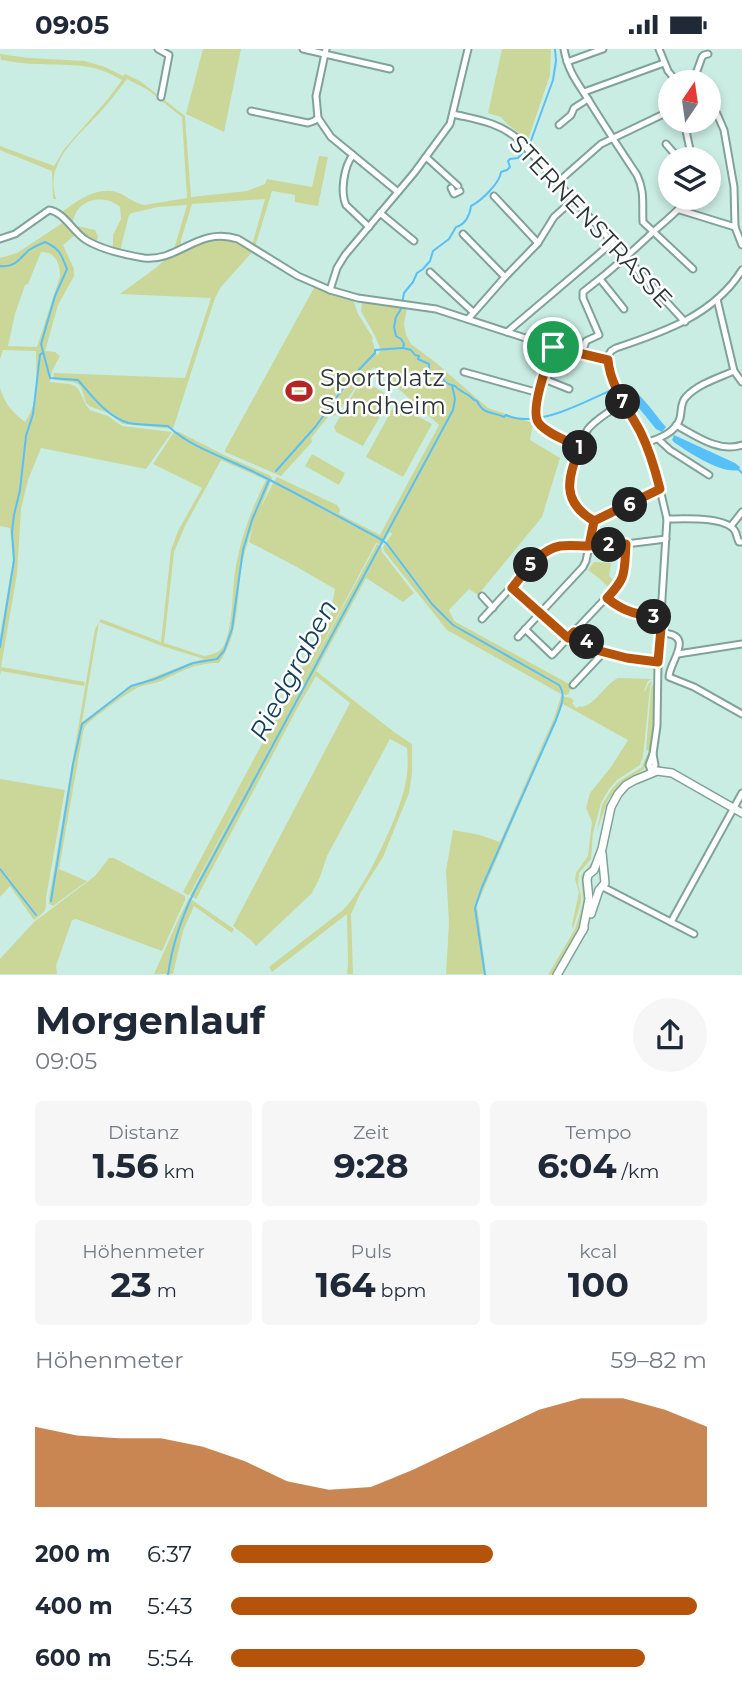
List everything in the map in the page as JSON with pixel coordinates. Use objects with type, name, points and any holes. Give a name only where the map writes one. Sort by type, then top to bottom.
[{"type":"main road","points":[[583,930],[587,912],[588,875],[594,870],[602,849],[608,818],[618,794],[635,780],[652,773],[682,779],[742,813]]},
{"type":"main road","points":[[557,975],[583,930],[603,882],[602,849]]},
{"type":"main road","points":[[594,870],[603,882]]},
{"type":"main road","points":[[588,886],[594,891],[603,882]]},
{"type":"street","points":[[158,49],[169,55],[161,97]]},
{"type":"street","points":[[303,49],[325,51],[390,69]]},
{"type":"street","points":[[330,290],[337,268],[345,255],[447,129],[468,49]]},
{"type":"street","points":[[564,49],[575,82],[642,185],[643,222],[693,269]]},
{"type":"street","points":[[567,62],[603,49]]},
{"type":"street","points":[[659,49],[667,70]]},
{"type":"street","points":[[325,51],[316,96],[318,118],[331,137],[398,192]]},
{"type":"street","points":[[697,70],[702,57],[708,54]]},
{"type":"street","points":[[584,92],[664,63]]},
{"type":"street","points":[[559,125],[571,115],[574,108],[588,99]]},
{"type":"street","points":[[251,111],[309,123],[318,118]]},
{"type":"street","name":"STERNENSTRASSE","points":[[453,114],[508,130],[685,321]]},
{"type":"street","points":[[558,182],[601,144],[658,117]]},
{"type":"street","points":[[721,123],[734,187],[738,217],[735,227],[742,245]]},
{"type":"street","points":[[353,155],[349,160],[343,200],[369,227]]},
{"type":"street","points":[[426,157],[458,186]]},
{"type":"street","points":[[494,196],[538,243]]},
{"type":"street","points":[[468,319],[538,243],[554,217],[574,199]]},
{"type":"street","points":[[0,239],[15,234],[49,210],[56,211],[75,232],[99,246],[146,258],[160,258],[208,237],[229,236],[298,276],[330,290],[358,298],[436,309],[553,347],[608,360]]},
{"type":"street","points":[[582,353],[586,341],[599,335],[582,295],[653,232],[680,210],[735,227]]},
{"type":"street","points":[[380,213],[414,241]]},
{"type":"street","points":[[463,234],[505,277]]},
{"type":"street","points":[[507,332],[613,242]]},
{"type":"street","points":[[652,773],[649,765],[657,726],[667,519],[655,468],[617,388],[608,360],[611,351],[616,348],[661,333],[697,314],[717,299],[742,269]]},
{"type":"street","points":[[430,272],[473,312]]},
{"type":"street","points":[[600,279],[624,309]]},
{"type":"street","points":[[717,299],[734,371],[742,382]]},
{"type":"street","points":[[553,347],[539,393],[536,418],[543,428],[580,447]]},
{"type":"street","points":[[645,443],[658,439],[674,428],[687,396],[705,384],[734,371]]},
{"type":"street","points":[[464,372],[539,393]]},
{"type":"street","points":[[544,379],[569,389]]},
{"type":"street","points":[[594,521],[583,513],[570,497],[570,478],[588,430],[624,402]]},
{"type":"street","points":[[674,428],[712,444],[729,447],[742,445]]},
{"type":"street","points":[[658,439],[709,475]]},
{"type":"street","points":[[594,521],[660,489]]},
{"type":"street","points":[[731,526],[742,512]]},
{"type":"street","points":[[667,519],[715,521],[731,526],[736,531],[739,542],[742,542]]},
{"type":"street","points":[[518,637],[583,567],[594,521]]},
{"type":"street","points":[[482,619],[538,557],[547,551],[560,546],[626,544],[666,539]]},
{"type":"street","points":[[526,629],[552,655],[621,582],[626,544]]},
{"type":"street","points":[[512,588],[568,638]]},
{"type":"street","points":[[482,596],[494,608]]},
{"type":"street","points":[[607,598],[622,610],[662,617]]},
{"type":"street","points":[[574,632],[596,650],[658,662]]},
{"type":"street","points":[[661,633],[671,633],[679,644],[669,677],[694,687],[742,714]]},
{"type":"street","points":[[678,654],[742,644]]},
{"type":"street","points":[[573,685],[604,652]]},
{"type":"street","points":[[671,922],[742,793]]},
{"type":"street","points":[[603,882],[632,902],[694,934]]},
{"type":"green space","points":[[203,49],[241,49],[224,132],[186,114]]},
{"type":"green space","points":[[502,49],[551,49],[550,75],[528,140],[501,117],[488,113]]},
{"type":"green space","points":[[0,54],[85,61],[140,81],[185,116],[191,197],[247,191],[265,184],[267,179],[312,187],[319,156],[328,157],[318,206],[295,202],[295,195],[272,191],[255,247],[252,245],[265,199],[192,204],[181,246],[174,249],[187,205],[158,207],[129,215],[120,251],[113,248],[113,235],[121,219],[120,207],[106,200],[92,201],[79,208],[73,222],[77,226],[95,230],[98,236],[96,244],[77,231],[62,212],[88,195],[111,191],[144,205],[187,198],[182,117],[148,90],[127,79],[61,158],[54,174],[56,199],[53,199],[52,171],[0,150],[0,146],[54,166],[65,148],[122,80],[92,68],[1,60]]},
{"type":"green space","points":[[64,222],[75,235],[63,245],[74,269],[74,276],[58,305],[45,351],[55,352],[60,356],[50,382],[75,386],[90,410],[108,416],[122,426],[172,432],[146,469],[41,448],[28,480],[21,509],[17,574],[1,667],[85,682],[84,686],[1,671],[0,675],[0,636],[13,560],[10,528],[0,526],[0,388],[9,407],[25,422],[33,405],[36,388],[36,351],[3,350],[0,359],[0,258],[17,253]],"holes":[[[41,252],[46,252],[56,259],[60,276],[37,347],[8,346],[25,285],[28,284]]]},
{"type":"green space","points":[[222,237],[239,242],[253,251],[221,287],[215,298],[173,429],[123,424],[108,413],[89,406],[78,384],[53,378],[54,373],[185,378],[211,298],[120,294],[166,258]]},
{"type":"green space","points":[[315,286],[353,299],[358,314],[373,338],[377,356],[381,350],[361,311],[362,302],[407,308],[404,324],[411,344],[488,408],[533,423],[530,440],[560,458],[542,517],[478,595],[469,589],[449,610],[454,621],[571,685],[569,694],[561,694],[447,630],[384,551],[383,547],[392,534],[390,532],[382,545],[376,543],[274,735],[377,544],[381,546],[382,552],[414,593],[403,602],[366,578],[316,671],[412,744],[409,793],[383,857],[351,914],[353,974],[347,974],[347,914],[272,972],[269,967],[343,910],[371,868],[397,811],[407,777],[407,748],[390,739],[327,856],[312,893],[256,946],[233,926],[350,703],[316,676],[196,899],[190,896],[264,755],[190,894],[183,892],[330,616],[335,589],[249,542],[253,526],[241,568],[234,629],[219,663],[196,666],[139,687],[85,726],[59,869],[87,881],[53,906],[49,904],[95,629],[99,622],[101,619],[161,642],[171,550],[178,531],[202,488],[153,464],[174,432],[271,476],[261,507],[277,477],[337,505],[339,514],[380,535],[439,425],[374,367],[360,381],[336,415],[328,417],[311,438],[312,442],[281,476],[225,452]],"holes":[[[221,460],[266,480],[240,548],[230,621],[223,647],[204,656],[164,643],[174,552]],[[99,622],[204,659],[131,686],[82,722]]]},
{"type":"green space","points":[[364,381],[388,395],[389,401],[363,446],[336,432],[334,427],[359,384]]},
{"type":"green space","points":[[395,404],[432,424],[403,477],[366,457]]},
{"type":"green space","points":[[312,454],[345,473],[339,485],[305,466]]},
{"type":"green space","points":[[594,562],[611,563],[609,576],[615,582],[609,588],[588,570]]},
{"type":"green space","points":[[618,678],[653,679],[648,681],[644,691],[652,681],[643,757],[640,765],[617,780],[601,803],[593,833],[591,859],[579,873],[581,902],[573,929],[579,892],[576,873],[588,856],[592,822],[586,808],[590,793],[628,740],[563,704],[477,905],[486,974],[446,974],[449,923],[446,871],[453,830],[500,842],[561,696],[571,698],[576,708],[582,707],[592,702]]},
{"type":"green space","points":[[655,681],[654,726],[649,751],[646,750],[651,688]]},
{"type":"green space","points":[[647,754],[649,756],[644,769],[626,780],[608,800],[597,831],[602,805],[611,790],[618,782],[642,767]]},
{"type":"green space","points":[[0,779],[65,790],[46,906],[34,920],[10,886],[0,897]]},
{"type":"green space","points":[[109,858],[114,858],[185,896],[162,951],[76,919],[72,920],[56,966],[57,974],[0,974],[0,959],[34,922],[95,876]]},
{"type":"green space","points":[[592,862],[583,877],[586,898],[577,931],[553,974],[548,975],[575,929],[583,901],[581,876]]},
{"type":"green space","points":[[189,898],[234,929],[232,933],[194,906],[183,931],[173,974],[154,974],[179,918]]},
{"type":"water","points":[[622,385],[635,392],[646,403],[666,427],[662,432],[656,429]]},
{"type":"water","points":[[674,435],[735,463],[740,467],[739,470],[724,469],[706,462],[675,443],[672,440]]},
{"type":"waterway","points":[[529,146],[553,80],[555,49]]},
{"type":"waterway","points":[[523,152],[518,158],[508,161],[510,167],[501,172],[489,191],[471,206],[464,222],[456,227],[449,239],[433,251],[430,261],[417,273],[404,293],[394,327],[396,336],[404,344],[403,348],[411,350],[419,356],[418,359],[429,364],[429,371],[442,375],[446,383],[477,401],[486,411],[504,417],[506,415],[519,419],[534,419],[549,416],[621,386]]},
{"type":"waterway","points":[[0,266],[13,264],[29,250],[45,242],[57,250],[63,259],[67,269],[55,296],[41,344],[50,378],[78,380],[100,405],[121,420],[134,424],[168,426],[199,447],[274,482],[382,540],[432,604],[453,625],[559,685],[563,698],[561,707],[475,908],[485,975]]},
{"type":"waterway","points":[[276,471],[316,426],[349,380],[375,350],[402,348]]},
{"type":"waterway","points":[[0,647],[14,560],[14,515],[42,353]]},
{"type":"waterway","name":"Riedgraben","points":[[168,975],[178,932],[194,892],[453,410],[455,399],[452,385]]},
{"type":"waterway","points":[[739,470],[742,473]]},
{"type":"waterway","points":[[51,901],[82,724],[131,686],[193,663],[217,659],[224,651],[232,629],[243,550],[269,480]]},
{"type":"waterway","points":[[0,869],[36,915]]},
{"type":"place","name":"Sportplatz Sundheim","points":[[299,391]]},
{"type":"route","points":[[553,347],[535,415],[543,428],[580,447],[570,478],[570,497],[583,513],[594,521],[589,546],[626,544],[621,582],[607,598],[622,610],[662,617],[658,662],[596,650],[574,632],[568,638],[512,588],[538,557],[560,546],[589,546],[594,521],[660,489],[645,443],[616,386],[608,360],[553,347]]}]
